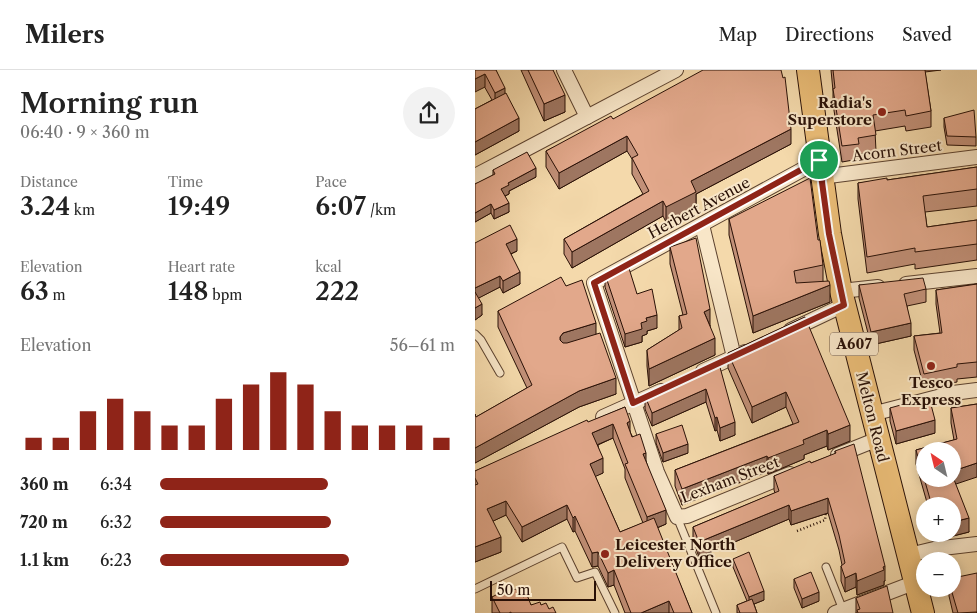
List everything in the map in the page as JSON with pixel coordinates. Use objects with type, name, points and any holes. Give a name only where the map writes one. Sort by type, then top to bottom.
[{"type":"main road","name":"Melton Road","points":[[808,70],[829,234],[878,439],[916,582]]},
{"type":"main road","name":"Melton Road","points":[[919,597],[923,613]]},
{"type":"street","points":[[564,70],[587,117]]},
{"type":"street","points":[[475,176],[676,70]]},
{"type":"street","name":"Acorn Street","points":[[820,168],[977,157]]},
{"type":"street","name":"Herbert Avenue","points":[[633,403],[608,341],[594,283],[702,225],[820,168]]},
{"type":"street","points":[[702,225],[734,357]]},
{"type":"street","points":[[777,337],[843,298],[977,276]]},
{"type":"street","points":[[692,376],[759,345]]},
{"type":"street","points":[[589,423],[675,384]]},
{"type":"street","points":[[872,414],[953,393],[977,390]]},
{"type":"street","points":[[633,403],[657,472],[677,517]]},
{"type":"street","points":[[828,459],[878,439]]},
{"type":"street","name":"Lexham Street","points":[[677,517],[687,516],[803,469]]},
{"type":"street","points":[[909,555],[934,549],[977,544]]},
{"type":"street","points":[[839,612],[916,582]]},
{"type":"lane","points":[[475,334],[481,340],[500,373]]},
{"type":"lane","points":[[677,517],[716,613]]},
{"type":"lane","points":[[475,589],[562,547],[577,578],[595,572],[615,613]]},
{"type":"lane","points":[[827,567],[839,612]]},
{"type":"path","points":[[797,531],[825,520],[827,505]]},
{"type":"building","points":[[475,70],[496,70],[505,88],[495,93],[485,74],[475,79]]},
{"type":"building","points":[[528,70],[553,70],[565,95],[544,104]]},
{"type":"building","points":[[703,70],[781,70],[783,78],[785,77],[791,129],[691,181],[696,192],[666,207],[663,201],[572,252],[564,239],[649,191],[632,158],[638,155],[627,136],[559,173],[546,151],[611,116],[613,119]]},
{"type":"building","points":[[833,70],[925,70],[931,111],[906,116],[905,110],[873,115],[876,135],[858,138],[859,144],[842,146],[833,89],[835,88]]},
{"type":"building","points":[[506,93],[519,118],[475,142],[475,109]]},
{"type":"building","points":[[974,110],[976,137],[947,136],[944,118]]},
{"type":"building","points":[[527,152],[536,168],[508,183],[509,185],[501,189],[509,203],[494,210],[491,204],[475,213],[475,184],[495,174],[493,170]]},
{"type":"building","points":[[977,167],[977,189],[923,196],[927,227],[977,220],[977,244],[915,252],[915,248],[867,257],[858,183]]},
{"type":"building","points":[[810,178],[823,265],[794,271],[796,283],[829,281],[830,285],[753,316],[729,219]]},
{"type":"building","points":[[510,225],[517,239],[506,244],[520,272],[503,281],[500,276],[475,288],[475,243]]},
{"type":"building","points":[[696,238],[710,309],[704,312],[715,338],[649,369],[647,350],[682,328],[679,316],[687,314],[670,247]]},
{"type":"building","points":[[627,262],[637,294],[652,289],[657,315],[646,318],[647,321],[641,323],[642,329],[625,334],[605,274]]},
{"type":"building","points":[[561,277],[566,286],[582,280],[596,323],[563,333],[560,340],[563,343],[567,343],[600,333],[616,378],[579,391],[475,448],[475,414],[476,417],[532,385],[498,311]]},
{"type":"building","points":[[923,278],[926,289],[904,294],[911,323],[871,332],[859,285]]},
{"type":"building","points":[[977,284],[977,362],[957,364],[957,367],[924,374],[914,336],[942,333],[936,290]]},
{"type":"building","points":[[475,292],[482,304],[475,308]]},
{"type":"building","points":[[805,317],[850,425],[828,434],[827,430],[803,440],[804,444],[768,458],[767,456],[682,489],[675,470],[799,422],[786,392],[752,407],[728,353]]},
{"type":"building","points":[[718,360],[735,422],[720,428],[706,389],[652,413],[645,396],[651,394],[651,391]]},
{"type":"building","points":[[929,397],[935,420],[896,431],[890,408]]},
{"type":"building","points":[[977,404],[977,463],[961,468],[961,442],[946,442],[957,439],[951,408]]},
{"type":"building","points":[[625,407],[630,421],[627,423],[632,437],[640,434],[646,453],[643,454],[666,510],[647,517],[625,464],[628,463],[613,424],[592,433],[603,458],[590,464],[620,532],[654,518],[692,613],[674,613],[669,601],[641,613],[631,613],[614,570],[608,573],[598,552],[592,553],[575,516],[573,518],[567,505],[522,527],[506,501],[487,509],[501,537],[475,547],[475,485],[478,484],[475,478],[475,471],[587,420],[588,422]]},
{"type":"building","points":[[682,425],[688,444],[663,453],[656,434]]},
{"type":"building","points":[[854,444],[885,566],[883,567],[884,570],[857,581],[856,573],[845,578],[841,566],[845,563],[828,498],[791,511],[789,505],[699,542],[693,527],[779,491],[774,476],[810,461],[811,463],[836,453],[835,451]]},
{"type":"building","points":[[927,488],[957,488],[961,497],[929,497]]},
{"type":"building","points":[[961,498],[969,518],[961,520]]},
{"type":"building","points":[[749,552],[764,591],[749,597],[733,559]]},
{"type":"building","points":[[811,572],[819,592],[802,599],[794,579]]},
{"type":"building","points":[[977,573],[977,612],[958,613],[953,597],[961,597],[961,576]]},
{"type":"building","points":[[887,586],[893,613],[858,613],[857,610],[860,609],[856,598]]},
{"type":"building","points":[[511,587],[513,590],[519,588],[523,597],[527,595],[531,605],[540,602],[541,605],[546,603],[549,609],[553,607],[556,613],[500,613],[492,597]]},
{"type":"building","points":[[752,599],[757,613],[740,613],[737,605]]},
{"type":"place","name":"Radia's Superstore","points":[[882,112]]},
{"type":"place","name":"Tesco Express","points":[[931,366]]},
{"type":"place","name":"Leicester North Delivery Office","points":[[605,554]]},
{"type":"route","points":[[819,160],[829,234],[844,305],[633,403],[594,283],[819,160]]}]
